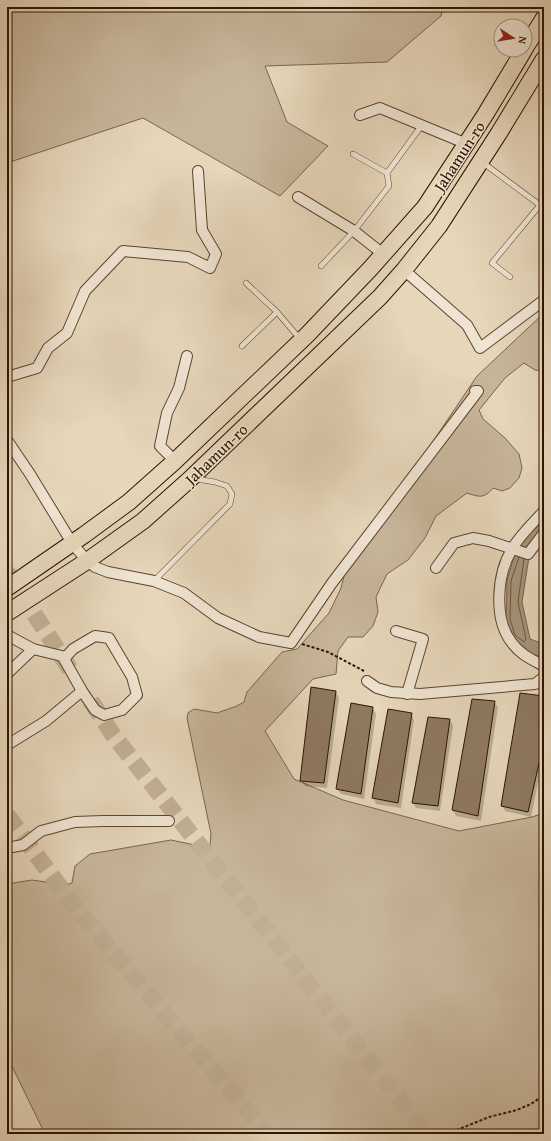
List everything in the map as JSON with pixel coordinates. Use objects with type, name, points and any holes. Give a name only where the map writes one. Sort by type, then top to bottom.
[{"type":"main road","points":[[533,18],[537,7]]},
{"type":"main road","name":"Jahamun-ro","points":[[533,35],[544,18]]},
{"type":"main road","name":"Jahamun-ro","points":[[7,588],[129,502],[175,461],[301,340],[383,254],[425,207],[467,144],[518,58]]},
{"type":"main road","name":"Jahamun-ro","points":[[7,613],[87,561],[143,521],[191,478],[352,325],[404,270],[439,226],[481,162],[544,60]]},
{"type":"street","points":[[360,115],[380,108],[467,144]]},
{"type":"street","points":[[7,377],[38,368],[48,348],[67,333],[84,291],[123,251],[188,257],[210,268],[216,254],[202,230],[198,171]]},
{"type":"street","points":[[298,197],[354,231],[383,254]]},
{"type":"street","points":[[404,270],[466,325],[480,348],[544,300]]},
{"type":"street","name":"Jahamun-ro","points":[[175,461],[160,446],[167,413],[179,388],[187,356]]},
{"type":"street","points":[[7,440],[30,474],[72,543],[87,561],[95,567],[108,572],[154,581],[184,593],[218,618],[232,625],[260,637],[291,643],[332,583],[478,391],[475,391]]},
{"type":"street","points":[[544,511],[512,548],[504,568],[499,593],[500,614],[503,630],[512,643],[528,658],[544,666]]},
{"type":"street","points":[[436,568],[454,543],[473,538],[489,541],[528,554],[544,533]]},
{"type":"street","points":[[396,631],[423,639],[407,694]]},
{"type":"street","points":[[7,635],[33,649],[66,656]]},
{"type":"street","points":[[95,636],[108,638],[132,677],[137,695],[122,710],[104,715],[95,710],[82,692],[64,659],[73,649],[95,636]]},
{"type":"street","points":[[7,674],[33,649]]},
{"type":"street","points":[[366,676],[377,688],[407,694],[535,684],[544,677]]},
{"type":"street","points":[[7,745],[46,721],[82,692]]},
{"type":"street","points":[[7,848],[23,845],[41,831],[75,822],[169,821]]},
{"type":"lane","points":[[321,266],[354,231],[389,186],[387,173],[422,125]]},
{"type":"lane","points":[[353,154],[387,173]]},
{"type":"lane","name":"Jahamun-ro","points":[[481,162],[542,206],[492,262],[510,277]]},
{"type":"lane","points":[[246,283],[277,312],[301,340]]},
{"type":"lane","points":[[242,346],[277,312]]},
{"type":"lane","points":[[154,581],[230,504],[232,494],[227,486],[215,482],[191,478]]},
{"type":"path","points":[[291,643],[306,645],[328,652],[366,676]]},
{"type":"path","points":[[447,1134],[488,1117],[517,1110],[531,1104],[544,1095]]},
{"type":"shaded area","points":[[7,7],[443,7],[441,16],[387,62],[265,66],[287,122],[328,146],[280,196],[143,118],[7,163]]},
{"type":"shaded area","points":[[544,313],[544,371],[535,370],[524,363],[505,378],[479,410],[483,419],[505,438],[519,454],[522,468],[519,478],[510,488],[502,491],[493,488],[487,494],[481,496],[467,493],[436,516],[425,538],[408,560],[387,574],[376,597],[378,612],[373,626],[363,637],[348,637],[338,651],[336,674],[313,679],[265,731],[294,779],[343,800],[459,831],[532,817],[544,813],[544,1134],[45,1134],[7,1056],[7,884],[32,880],[46,882],[57,888],[72,883],[75,866],[90,854],[171,840],[195,845],[210,845],[211,834],[187,718],[188,713],[194,709],[217,713],[244,702],[247,692],[282,652],[297,649],[329,613],[341,588],[345,572],[477,376]]},
{"type":"water","points":[[544,515],[544,538],[529,557],[522,602],[530,639],[544,644],[544,657],[532,654],[512,638],[506,620],[507,580],[516,551]]},
{"type":"building","points":[[311,687],[336,691],[324,783],[300,781]]},
{"type":"building","points":[[520,693],[544,696],[544,731],[540,759],[528,812],[501,806]]},
{"type":"building","points":[[472,699],[495,701],[478,816],[452,810]]},
{"type":"building","points":[[351,703],[373,707],[361,794],[336,789]]},
{"type":"building","points":[[388,709],[412,713],[398,803],[372,798]]},
{"type":"building","points":[[428,717],[450,719],[438,806],[412,803]]},
{"type":"tunnel","points":[[7,572],[70,669]]},
{"type":"tunnel","points":[[91,701],[113,735],[427,1134]]},
{"type":"tunnel","points":[[7,815],[75,907],[267,1134]]}]
